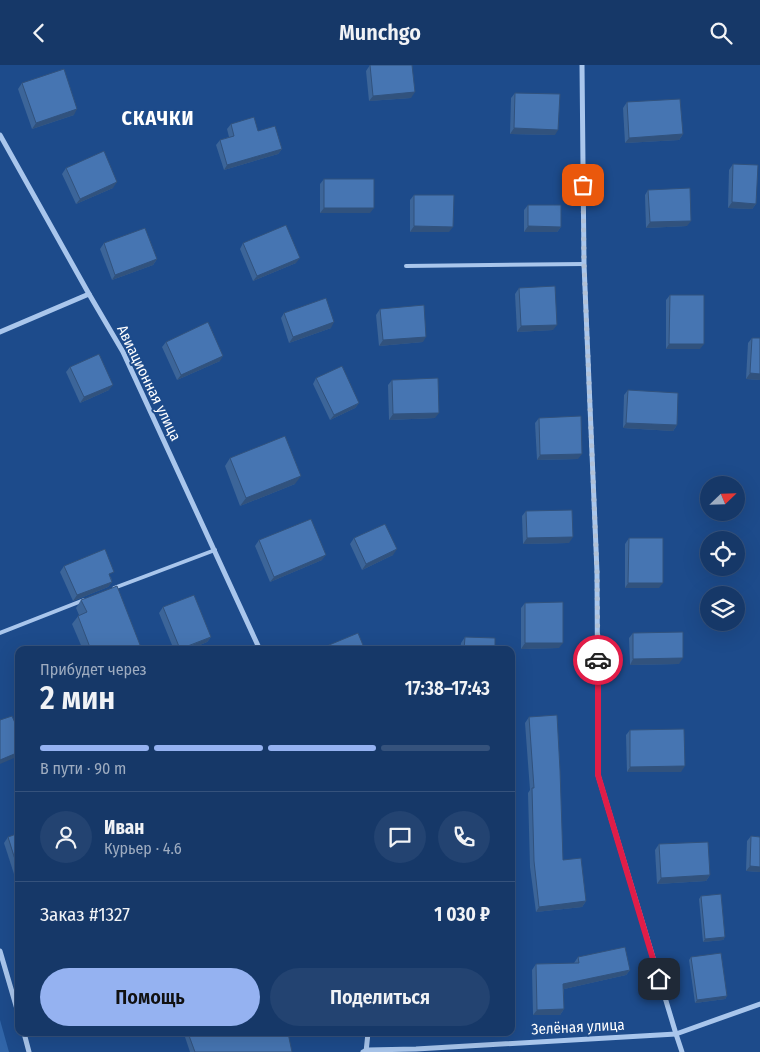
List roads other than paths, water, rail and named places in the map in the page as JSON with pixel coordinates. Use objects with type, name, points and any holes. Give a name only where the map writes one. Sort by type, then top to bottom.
[{"type":"street","points":[[582,65],[584,264],[597,572],[598,775],[682,1052]]},
{"type":"street","name":"Авиационная улица","points":[[0,135],[123,353],[258,646]]},
{"type":"street","points":[[0,332],[89,294]]},
{"type":"street","points":[[0,951],[15,1002]]},
{"type":"street","name":"Зелёная улица","points":[[365,1051],[676,1034],[760,1004]]},
{"type":"street","points":[[25,1036],[29,1052]]},
{"type":"street","points":[[365,1051],[368,1036]]},
{"type":"lane","points":[[406,266],[584,264]]},
{"type":"lane","points":[[109,590],[215,550]]},
{"type":"lane","points":[[0,633],[91,597]]},
{"type":"district","name":"СКАЧКИ","points":[[158,118]]}]
